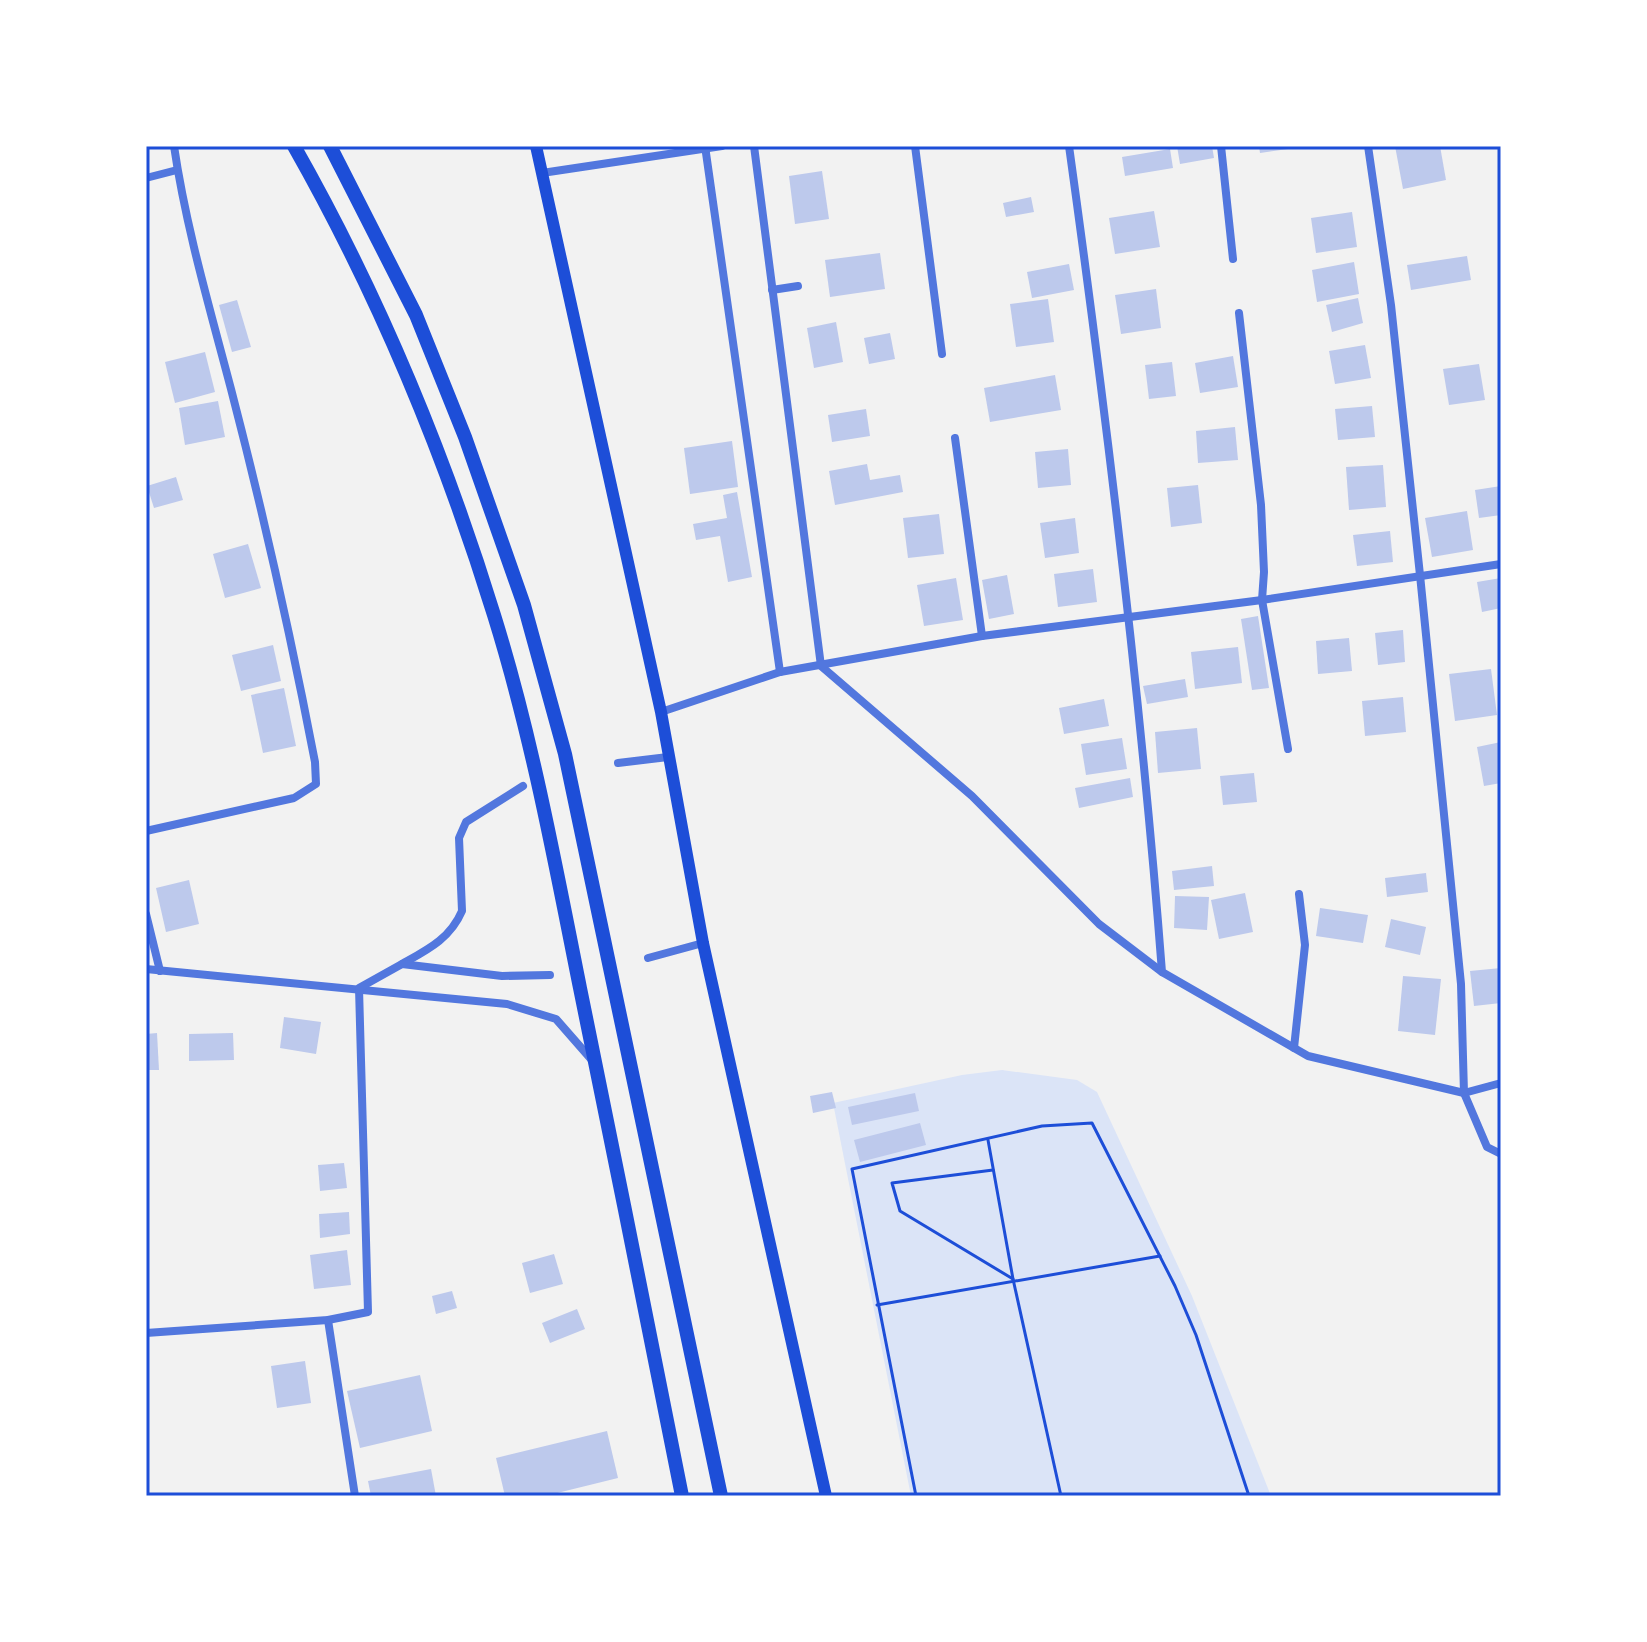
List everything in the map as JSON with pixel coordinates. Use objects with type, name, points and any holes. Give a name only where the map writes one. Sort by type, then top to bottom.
[{"type":"highway","points":[[294,146],[320,191],[387,328],[436,448],[494,614],[534,762],[682,1496]]},
{"type":"highway","points":[[330,146],[416,315],[465,437],[524,605],[565,754],[721,1496]]},
{"type":"main road","points":[[536,146],[661,712],[703,943],[826,1496]]},
{"type":"street","points":[[146,831],[294,798],[316,784],[313,749],[283,608],[231,388],[215,334],[174,146]]},
{"type":"street","points":[[542,173],[722,146]]},
{"type":"street","points":[[754,146],[821,666],[972,796],[1099,924],[1162,972],[1308,1056],[1464,1093],[1501,1083]]},
{"type":"street","points":[[915,146],[942,354]]},
{"type":"street","points":[[1069,146],[1097,344],[1148,783],[1162,972]]},
{"type":"street","points":[[1221,146],[1233,259]]},
{"type":"street","points":[[1368,146],[1391,305],[1420,575],[1461,984],[1464,1093],[1487,1147],[1501,1154]]},
{"type":"street","points":[[705,147],[780,672]]},
{"type":"street","points":[[146,178],[177,170]]},
{"type":"street","points":[[772,290],[798,286]]},
{"type":"street","points":[[1239,313],[1261,505],[1262,600],[1288,749]]},
{"type":"street","points":[[955,438],[982,636]]},
{"type":"street","points":[[661,712],[780,672],[982,636],[1262,600],[1501,564]]},
{"type":"street","points":[[618,763],[668,757]]},
{"type":"street","points":[[359,988],[438,944],[457,922],[462,911],[459,838],[466,822],[523,786]]},
{"type":"street","points":[[1294,1048],[1305,945],[1299,894]]},
{"type":"street","points":[[146,914],[160,971]]},
{"type":"street","points":[[648,958],[703,943]]},
{"type":"street","points":[[402,964],[502,976],[550,975]]},
{"type":"street","points":[[146,969],[507,1004],[556,1019],[596,1067]]},
{"type":"street","points":[[146,1333],[328,1320],[368,1312],[359,988]]},
{"type":"street","points":[[328,1320],[355,1496]]},
{"type":"path","points":[[916,1496],[852,1169],[1042,1126],[1092,1123],[1160,1256],[1196,1335],[1249,1496]]},
{"type":"path","points":[[988,1140],[1013,1279],[1061,1496]]},
{"type":"path","points":[[993,1170],[892,1183],[900,1211],[1013,1279]]},
{"type":"path","points":[[877,1305],[1013,1279],[1160,1256]]},
{"type":"shaded area","points":[[1002,1070],[1077,1080],[1097,1092],[1192,1296],[1271,1496],[911,1496],[833,1103],[962,1075]]},
{"type":"building","points":[[1177,146],[1212,146],[1214,158],[1180,164]]},
{"type":"building","points":[[1259,146],[1295,146],[1295,148],[1260,153]]},
{"type":"building","points":[[1395,146],[1440,146],[1446,180],[1403,189]]},
{"type":"building","points":[[1170,149],[1173,168],[1125,176],[1122,157]]},
{"type":"building","points":[[822,171],[829,219],[795,224],[789,176]]},
{"type":"building","points":[[1031,197],[1034,212],[1006,217],[1003,203]]},
{"type":"building","points":[[1154,211],[1160,247],[1115,254],[1109,218]]},
{"type":"building","points":[[1352,212],[1357,247],[1316,253],[1311,218]]},
{"type":"building","points":[[880,253],[885,289],[830,297],[825,260]]},
{"type":"building","points":[[1467,256],[1471,280],[1411,290],[1407,265]]},
{"type":"building","points":[[1354,262],[1359,294],[1317,302],[1312,270]]},
{"type":"building","points":[[1069,264],[1074,290],[1032,298],[1027,272]]},
{"type":"building","points":[[1156,289],[1161,328],[1121,334],[1115,295]]},
{"type":"building","points":[[1358,298],[1363,323],[1332,332],[1326,305]]},
{"type":"building","points":[[1048,299],[1054,342],[1016,347],[1010,304]]},
{"type":"building","points":[[237,300],[251,347],[232,352],[219,305]]},
{"type":"building","points":[[836,322],[843,362],[814,368],[807,328]]},
{"type":"building","points":[[890,333],[895,359],[869,364],[864,338]]},
{"type":"building","points":[[1365,345],[1371,378],[1335,384],[1329,351]]},
{"type":"building","points":[[205,352],[215,392],[175,403],[165,362]]},
{"type":"building","points":[[1233,356],[1238,387],[1200,393],[1195,363]]},
{"type":"building","points":[[1172,362],[1176,396],[1149,399],[1145,365]]},
{"type":"building","points":[[1479,364],[1485,400],[1449,405],[1443,369]]},
{"type":"building","points":[[1055,375],[1061,410],[990,422],[984,388]]},
{"type":"building","points":[[218,401],[225,437],[185,445],[179,408]]},
{"type":"building","points":[[1372,406],[1375,437],[1338,440],[1335,409]]},
{"type":"building","points":[[866,409],[870,436],[832,442],[828,415]]},
{"type":"building","points":[[1235,427],[1238,460],[1198,463],[1196,431]]},
{"type":"building","points":[[732,441],[738,487],[690,494],[684,448]]},
{"type":"building","points":[[1068,449],[1071,485],[1038,488],[1035,452]]},
{"type":"building","points":[[867,464],[870,480],[900,475],[903,492],[835,505],[829,471]]},
{"type":"building","points":[[1383,465],[1386,507],[1349,510],[1346,467]]},
{"type":"building","points":[[176,477],[183,500],[154,508],[147,486]]},
{"type":"building","points":[[1198,485],[1202,523],[1171,527],[1167,488]]},
{"type":"building","points":[[1501,486],[1501,515],[1479,518],[1475,490]]},
{"type":"building","points":[[737,492],[752,577],[728,582],[720,536],[696,540],[693,524],[727,518],[723,495]]},
{"type":"building","points":[[1467,511],[1473,550],[1432,557],[1425,518]]},
{"type":"building","points":[[939,514],[944,554],[908,558],[903,518]]},
{"type":"building","points":[[1075,518],[1079,553],[1045,558],[1040,523]]},
{"type":"building","points":[[1390,531],[1393,562],[1357,566],[1353,535]]},
{"type":"building","points":[[248,544],[261,588],[225,598],[213,554]]},
{"type":"building","points":[[1093,569],[1097,602],[1058,607],[1054,574]]},
{"type":"building","points":[[1007,575],[1014,614],[989,619],[982,580]]},
{"type":"building","points":[[956,578],[963,620],[924,626],[917,585]]},
{"type":"building","points":[[1501,578],[1501,608],[1482,612],[1477,582]]},
{"type":"building","points":[[1258,616],[1269,688],[1252,690],[1241,619]]},
{"type":"building","points":[[1403,630],[1405,662],[1378,665],[1375,633]]},
{"type":"building","points":[[1349,638],[1352,671],[1318,674],[1316,641]]},
{"type":"building","points":[[273,645],[281,681],[241,691],[232,655]]},
{"type":"building","points":[[1238,647],[1242,683],[1195,689],[1191,652]]},
{"type":"building","points":[[1491,669],[1497,715],[1455,721],[1449,674]]},
{"type":"building","points":[[1185,679],[1188,697],[1147,704],[1143,686]]},
{"type":"building","points":[[284,688],[296,746],[263,753],[251,695]]},
{"type":"building","points":[[1403,697],[1406,732],[1365,736],[1362,701]]},
{"type":"building","points":[[1104,699],[1109,726],[1064,734],[1059,708]]},
{"type":"building","points":[[1197,728],[1201,769],[1158,773],[1155,732]]},
{"type":"building","points":[[1122,738],[1127,769],[1086,775],[1081,744]]},
{"type":"building","points":[[1501,742],[1501,783],[1484,786],[1477,747]]},
{"type":"building","points":[[1254,773],[1257,802],[1223,805],[1220,776]]},
{"type":"building","points":[[1130,778],[1133,797],[1079,808],[1075,788]]},
{"type":"building","points":[[1212,866],[1214,886],[1174,890],[1172,871]]},
{"type":"building","points":[[1426,873],[1428,892],[1387,897],[1385,878]]},
{"type":"building","points":[[189,880],[199,924],[166,932],[156,888]]},
{"type":"building","points":[[1245,893],[1253,932],[1219,939],[1211,900]]},
{"type":"building","points":[[1175,896],[1209,897],[1207,930],[1174,928]]},
{"type":"building","points":[[1320,908],[1368,915],[1363,943],[1316,936]]},
{"type":"building","points":[[1391,919],[1426,927],[1420,955],[1385,947]]},
{"type":"building","points":[[1501,968],[1501,1003],[1474,1006],[1470,971]]},
{"type":"building","points":[[1403,976],[1441,979],[1435,1035],[1398,1031]]},
{"type":"building","points":[[284,1017],[321,1022],[316,1054],[280,1048]]},
{"type":"building","points":[[157,1033],[159,1070],[146,1070],[146,1034]]},
{"type":"building","points":[[233,1033],[234,1060],[189,1061],[189,1034]]},
{"type":"building","points":[[832,1092],[836,1108],[813,1113],[810,1096]]},
{"type":"building","points":[[915,1093],[919,1111],[852,1125],[848,1107]]},
{"type":"building","points":[[920,1123],[926,1145],[860,1162],[854,1140]]},
{"type":"building","points":[[344,1163],[347,1188],[320,1191],[318,1165]]},
{"type":"building","points":[[349,1212],[350,1234],[320,1238],[319,1214]]},
{"type":"building","points":[[347,1250],[351,1285],[314,1289],[310,1255]]},
{"type":"building","points":[[554,1254],[563,1284],[530,1293],[522,1263]]},
{"type":"building","points":[[452,1291],[457,1308],[436,1314],[432,1296]]},
{"type":"building","points":[[577,1309],[585,1329],[550,1343],[542,1323]]},
{"type":"building","points":[[305,1361],[311,1403],[277,1408],[271,1366]]},
{"type":"building","points":[[420,1375],[432,1431],[360,1448],[347,1391]]},
{"type":"building","points":[[607,1431],[618,1478],[545,1496],[505,1496],[496,1458]]},
{"type":"building","points":[[431,1469],[436,1496],[371,1496],[368,1481]]}]
